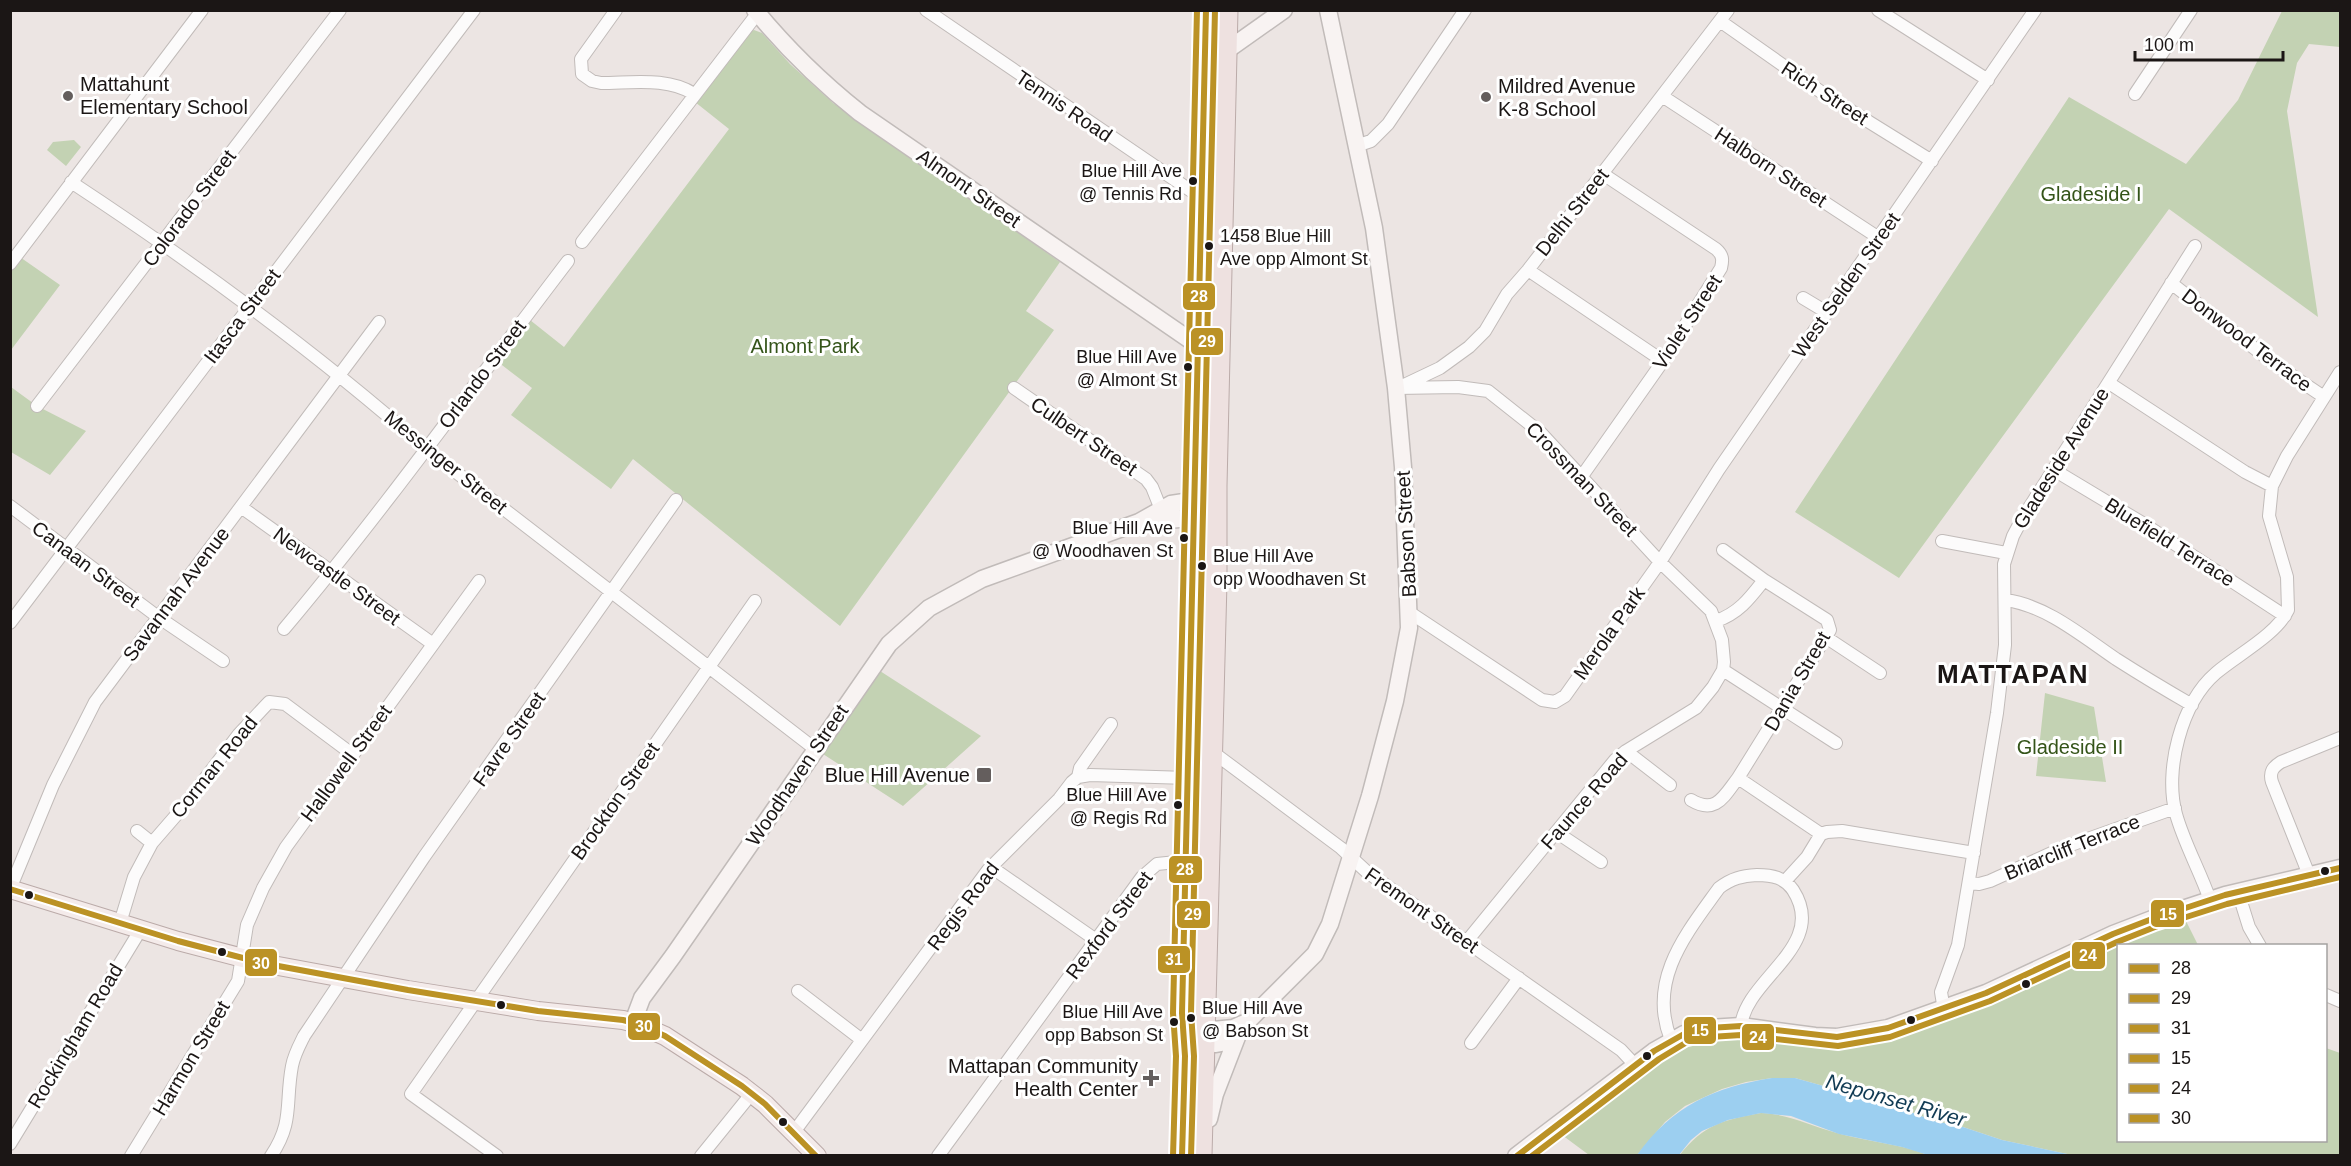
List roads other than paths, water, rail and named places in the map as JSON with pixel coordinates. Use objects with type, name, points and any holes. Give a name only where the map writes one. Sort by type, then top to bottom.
[{"type":"highway","points":[[1182,1155],[1204,1037],[1216,582],[1216,51],[1206,10]]},
{"type":"highway","points":[[1201,1155],[1182,1013],[1203,199],[1216,51],[1227,10]]},
{"type":"main road","points":[[1216,51],[1284,10]]},
{"type":"main road","name":"Babson Street","points":[[1237,1037],[1247,1022],[1315,954],[1330,924],[1395,701],[1406,652],[1409,612],[1403,467],[1396,388],[1374,228],[1328,10]]},
{"type":"main road","name":"Almont Street","points":[[756,12],[790,52],[860,113],[1200,347]]},
{"type":"main road","name":"Woodhaven Street","points":[[633,1022],[642,998],[889,644],[929,608],[982,579],[1163,514],[1178,502],[1194,511],[1217,512]]},
{"type":"main road","points":[[1516,1155],[1671,1040],[1700,1030],[1741,1026],[1815,1036],[1837,1036],[1881,1030],[1944,1010],[1986,993],[2113,934],[2210,900],[2340,868]]},
{"type":"main road","points":[[10,889],[241,958],[341,979],[475,1001],[633,1022],[670,1039],[752,1094],[817,1155]]},
{"type":"main road","points":[[1204,1037],[1247,1022]]},
{"type":"main road","points":[[1184,1037],[1204,1037],[1227,1043],[1237,1037]]},
{"type":"main road","points":[[1201,1155],[1213,1100],[1237,1037]]},
{"type":"street","points":[[10,264],[202,10]]},
{"type":"street","name":"Colorado Street","points":[[37,406],[340,10]]},
{"type":"street","name":"Itasca Street","points":[[10,623],[474,10]]},
{"type":"street","points":[[616,10],[581,59],[582,74],[592,81],[601,83],[674,84],[694,94]]},
{"type":"street","name":"Tennis Road","points":[[926,10],[1203,199]]},
{"type":"street","points":[[1356,146],[1371,141],[1389,123],[1465,10]]},
{"type":"street","name":"Delhi Street","points":[[1396,388],[1440,368],[1485,331],[1507,294],[1603,174],[1728,10]]},
{"type":"street","name":"West Selden Street","points":[[1660,561],[1719,469],[2035,10]]},
{"type":"street","points":[[2135,94],[2191,10]]},
{"type":"street","points":[[1880,11],[1988,80]]},
{"type":"street","points":[[582,242],[756,12]]},
{"type":"street","name":"Rich Street","points":[[1720,21],[1824,94],[1932,161]]},
{"type":"street","name":"Halborn Street","points":[[1662,96],[1879,238]]},
{"type":"street","name":"Violet Street","points":[[1582,476],[1663,361],[1721,268],[1722,257],[1716,249],[1603,174]]},
{"type":"street","name":"Messinger Street","points":[[71,182],[163,243],[249,307],[339,376],[426,449],[815,749]]},
{"type":"street","name":"Gladeside Avenue","points":[[1944,1010],[1941,992],[1957,954],[1998,702],[2005,645],[2004,564],[2006,553],[2022,519],[2195,246]]},
{"type":"street","name":"Orlando Street","points":[[284,629],[332,572],[568,261]]},
{"type":"street","points":[[1528,270],[1663,361]]},
{"type":"street","name":"Donwood Terrace","points":[[2171,283],[2272,362],[2324,397]]},
{"type":"street","points":[[1803,298],[1828,313]]},
{"type":"street","name":"Savannah Avenue","points":[[10,889],[53,785],[95,702],[379,322]]},
{"type":"street","points":[[2210,900],[2175,808],[2172,781],[2177,741],[2192,705],[2213,676],[2268,634],[2288,610],[2287,577],[2269,516],[2272,486],[2287,456],[2340,372]]},
{"type":"street","points":[[2109,384],[2246,472],[2272,486]]},
{"type":"street","name":"Crossman Street","points":[[1396,388],[1458,387],[1488,391],[1540,433],[1660,561]]},
{"type":"street","name":"Culbert Street","points":[[1014,388],[1146,479],[1163,514]]},
{"type":"street","name":"Bluefield Terrace","points":[[2054,470],[2144,524],[2285,616]]},
{"type":"street","name":"Favre Street","points":[[271,1155],[282,1138],[286,1124],[292,1066],[304,1036],[341,979],[676,500]]},
{"type":"street","name":"Canaan Street","points":[[10,506],[158,617],[223,661]]},
{"type":"street","name":"Newcastle Street","points":[[242,507],[433,644]]},
{"type":"street","points":[[1942,541],[2006,553]]},
{"type":"street","points":[[1716,621],[1730,616],[1744,605],[1764,580],[1723,550]]},
{"type":"street","points":[[1660,561],[1704,604],[1716,621],[1722,640],[1723,670],[1836,743]]},
{"type":"street","name":"Merola Park","points":[[1409,612],[1542,700],[1556,702],[1565,696],[1660,561]]},
{"type":"street","name":"Dania Street","points":[[1691,800],[1700,806],[1714,805],[1722,799],[1738,778],[1830,630],[1827,620],[1764,580]]},
{"type":"street","name":"Hallowell Street","points":[[241,958],[246,925],[286,847],[479,581]]},
{"type":"street","points":[[2006,600],[2027,603],[2049,615],[2131,669],[2192,705]]},
{"type":"street","name":"Brockton Street","points":[[497,1155],[411,1094],[755,601]]},
{"type":"street","points":[[1827,638],[1880,673]]},
{"type":"street","name":"Faunce Road","points":[[1467,941],[1616,760],[1626,751],[1695,708],[1713,687],[1723,670]]},
{"type":"street","name":"Corman Road","points":[[120,923],[134,877],[152,843],[185,806],[239,734],[269,702],[285,704],[352,754]]},
{"type":"street","name":"Regis Road","points":[[794,1132],[991,867],[1078,777],[1080,768],[1112,724]]},
{"type":"street","points":[[2309,875],[2272,782],[2271,774],[2274,766],[2281,762],[2340,738]]},
{"type":"street","name":"Fremont Street","points":[[1210,750],[1351,857],[1367,872],[1621,1050],[1635,1065]]},
{"type":"street","points":[[1626,751],[1670,785]]},
{"type":"street","points":[[1078,777],[1090,775],[1188,778]]},
{"type":"street","points":[[1738,778],[1821,834]]},
{"type":"street","name":"Briarcliff Terrace","points":[[1968,883],[1979,884],[1990,881],[2065,846],[2175,808]]},
{"type":"street","points":[[137,831],[152,843]]},
{"type":"street","points":[[1786,880],[1807,857],[1821,834],[1827,832],[1842,831],[1974,853]]},
{"type":"street","points":[[1556,832],[1601,862]]},
{"type":"street","name":"Rexford Street","points":[[938,1155],[1146,871],[1163,862],[1186,861]]},
{"type":"street","points":[[991,867],[1096,940]]},
{"type":"street","points":[[1671,1040],[1665,1014],[1665,986],[1668,968],[1699,915],[1719,888],[1729,880],[1763,875],[1786,880],[1801,907],[1800,931],[1790,951],[1748,1005],[1741,1026]]},
{"type":"street","points":[[2238,892],[2246,919],[2259,944]]},
{"type":"street","name":"Rockingham Road","points":[[10,1144],[141,929]]},
{"type":"street","name":"Harmon Street","points":[[131,1155],[238,981],[241,958]]},
{"type":"street","points":[[1471,1043],[1519,978]]},
{"type":"street","points":[[798,991],[862,1040]]},
{"type":"street","points":[[701,1155],[752,1094]]},
{"type":"water","points":[[1772,1078],[1795,1078],[2002,1140],[2072,1155],[1928,1155],[1902,1147],[1839,1134],[1791,1116],[1761,1113],[1728,1120],[1702,1131],[1679,1155],[1637,1155],[1650,1138],[1680,1111],[1713,1093]]},
{"type":"place","name":"Mattahunt Elementary School","points":[[68,96]]},
{"type":"place","name":"Mildred Avenue K-8 School","points":[[1486,97]]},
{"type":"place","name":"Blue Hill Ave @ Tennis Rd","points":[[1193,181]]},
{"type":"place","name":"1458 Blue Hill Ave opp Almont St","points":[[1209,246]]},
{"type":"place","name":"Blue Hill Ave @ Almont St","points":[[1188,367]]},
{"type":"place","name":"Blue Hill Ave @ Woodhaven St","points":[[1184,538]]},
{"type":"place","name":"Blue Hill Ave opp Woodhaven St","points":[[1202,566]]},
{"type":"place","name":"Blue Hill Avenue","points":[[984,775]]},
{"type":"place","name":"Blue Hill Ave @ Regis Rd","points":[[1178,805]]},
{"type":"place","name":"Blue Hill Ave @ Babson St","points":[[1191,1018]]},
{"type":"place","name":"Blue Hill Ave opp Babson St","points":[[1174,1022]]},
{"type":"place","name":"Mattapan Community Health Center","points":[[1151,1078]]},
{"type":"district","name":"MATTAPAN","points":[[2013,674]]},
{"type":"park label","name":"Gladeside I","points":[[2091,194]]},
{"type":"park label","name":"Almont Park","points":[[805,346]]},
{"type":"park label","name":"Gladeside II","points":[[2070,747]]},
{"type":"water label","name":"Neponset River","points":[[1896,1100]]}]
